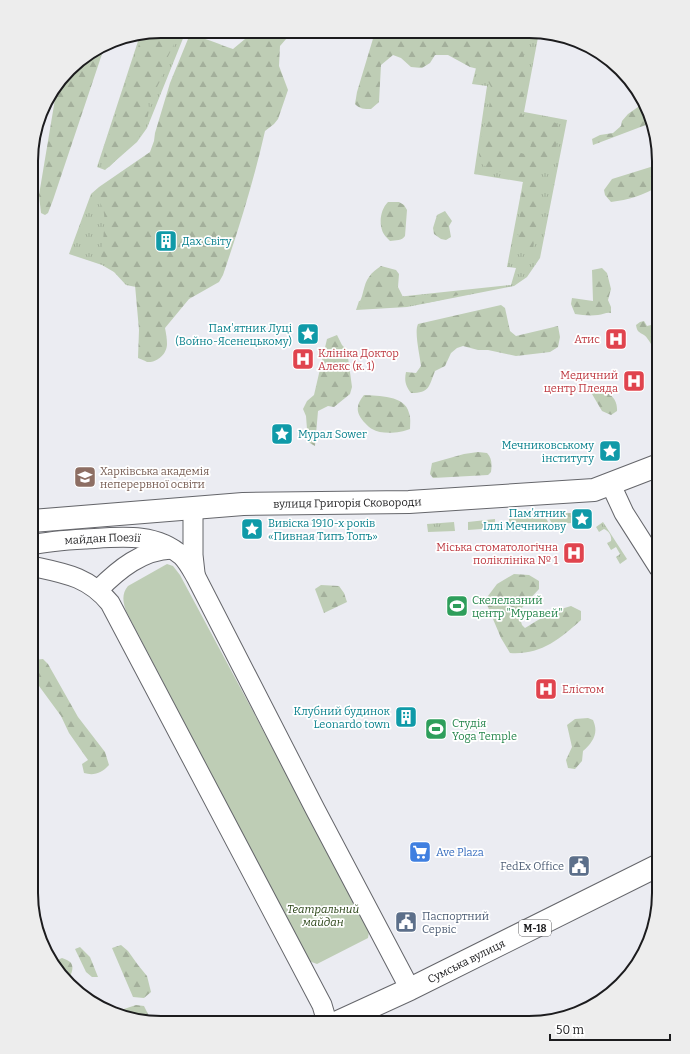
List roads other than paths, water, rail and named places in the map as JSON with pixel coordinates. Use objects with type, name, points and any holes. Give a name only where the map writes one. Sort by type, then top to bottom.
[{"type":"main road","name":"вулиця Григорія Сковороди","points":[[38,521],[244,504],[409,502],[594,490],[611,485],[652,468]]},
{"type":"main road","name":"Сумська вулиця","points":[[351,1016],[410,989],[652,868]]},
{"type":"street","points":[[611,485],[624,513],[652,557]]},
{"type":"street","points":[[192,508],[193,555],[196,577],[410,989]]},
{"type":"street","name":"майдан Поезії","points":[[38,544],[129,536],[141,537],[156,541],[182,556],[196,577]]},
{"type":"street","name":"майдан Поезії","points":[[104,596],[119,570],[139,558],[161,550],[172,549]]},
{"type":"street","points":[[38,567],[69,574],[82,579],[104,596],[322,1005],[325,1016]]},
{"type":"place","name":"Дах Світу","points":[[166,241]]},
{"type":"place","name":"Пам'ятник Луці (Войно-Ясенецькому)","points":[[308,334]]},
{"type":"place","name":"Атис","points":[[616,339]]},
{"type":"place","name":"Клініка Доктор Алекс (к. 1)","points":[[303,359]]},
{"type":"place","name":"Медичний центр Плеяда","points":[[634,381]]},
{"type":"place","name":"Мурал Sower","points":[[282,434]]},
{"type":"place","name":"Мечниковському інституту","points":[[610,451]]},
{"type":"place","name":"Харківська академія неперервної освіти","points":[[85,477]]},
{"type":"place","name":"Пам’ятник Іллі Мечникову","points":[[582,519]]},
{"type":"place","name":"Вивіска 1910-х років «Пивная Типъ Топъ»","points":[[252,529]]},
{"type":"place","name":"Міська стоматологічна поліклініка № 1","points":[[574,553]]},
{"type":"place","name":"Скелелазний центр \"Муравей\"","points":[[457,606]]},
{"type":"place","name":"Елістом","points":[[546,689]]},
{"type":"place","name":"Клубний будинок Leonardo town","points":[[406,717]]},
{"type":"place","name":"Студiя Yoga Temple","points":[[436,729]]},
{"type":"place","name":"Ave Plaza","points":[[420,852]]},
{"type":"place","name":"FedEx Office","points":[[579,866]]},
{"type":"place","name":"Паспортний Сервіс","points":[[406,922]]},
{"type":"park label","name":"Театральний майдан","points":[[323,915]]}]
